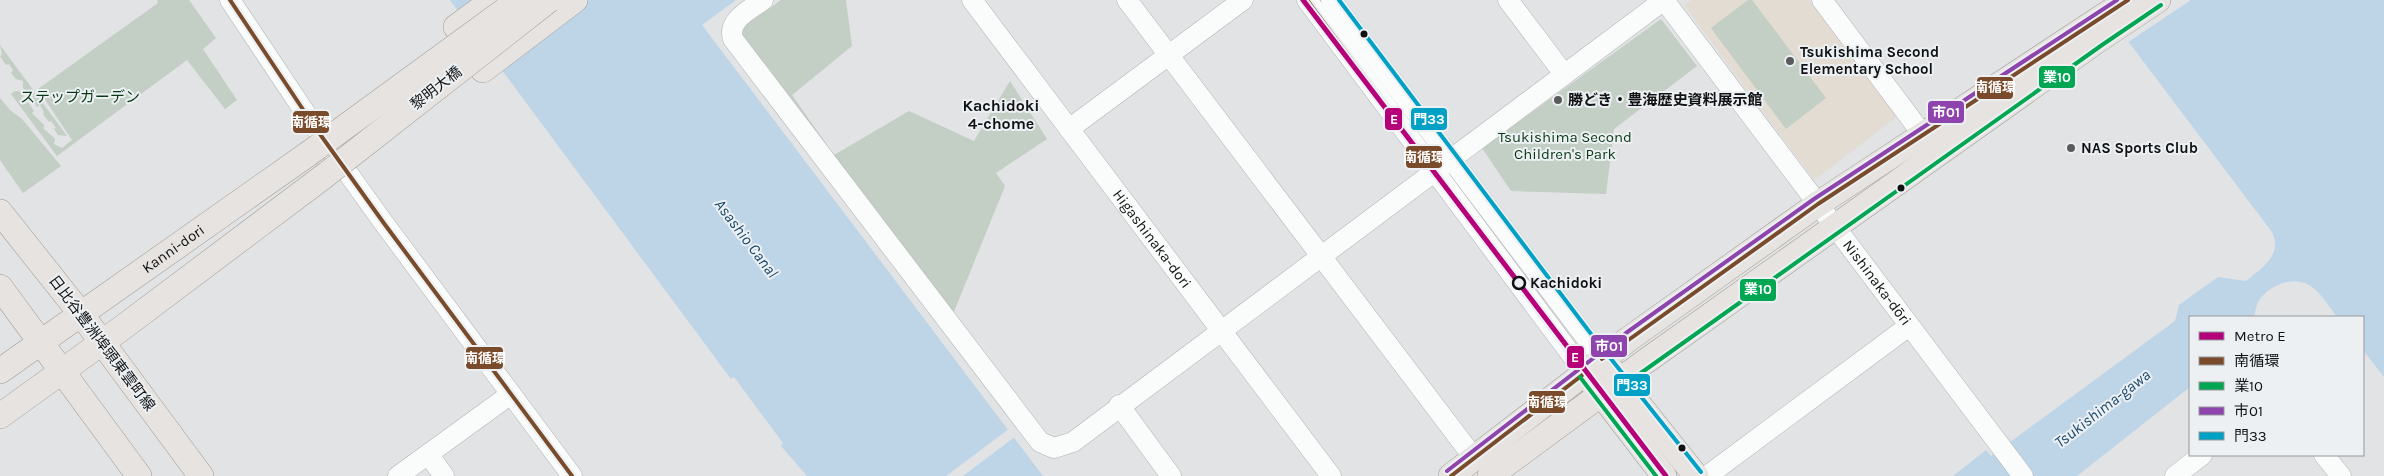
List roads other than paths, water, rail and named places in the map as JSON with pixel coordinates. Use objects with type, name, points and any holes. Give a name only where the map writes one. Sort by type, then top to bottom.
[{"type":"main road","points":[[308,154],[410,64],[493,0]]},
{"type":"main road","name":"黎明大橋","points":[[308,154],[519,0]]},
{"type":"main road","name":"黎明大橋","points":[[323,177],[549,0]]},
{"type":"main road","points":[[323,177],[459,87],[574,0]]},
{"type":"main road","points":[[1451,476],[1482,467],[1611,387],[1835,228],[2094,33],[2128,0]]},
{"type":"main road","points":[[1482,467],[1594,366],[1818,204],[1923,135],[2094,33],[2158,0]]},
{"type":"main road","name":"Kanni-dori","points":[[0,371],[308,154]]},
{"type":"main road","name":"Kanni-dori","points":[[0,416],[323,177]]},
{"type":"main road","name":"日比谷豊洲埠頭東雲町線","points":[[0,212],[81,314],[201,476]]},
{"type":"main road","points":[[0,287],[139,476]]},
{"type":"main road","points":[[1594,366],[1611,387],[1696,476]]},
{"type":"main road","points":[[1611,387],[1664,476]]},
{"type":"street","points":[[230,0],[333,152],[572,476]]},
{"type":"street","points":[[763,0],[734,24],[731,31],[733,39],[1040,442],[1054,448],[1072,442],[1664,0]]},
{"type":"street","name":"Higashinaka-dori","points":[[972,0],[1331,476]]},
{"type":"street","points":[[1127,0],[1482,467]]},
{"type":"street","points":[[1069,129],[1243,0]]},
{"type":"street","points":[[1307,0],[1434,170],[1594,366]]},
{"type":"street","points":[[1331,0],[1450,158],[1594,366]]},
{"type":"street","points":[[1508,0],[1564,74]]},
{"type":"street","name":"Nishinaka-dōri","points":[[1664,0],[2023,476]]},
{"type":"street","points":[[1822,0],[1923,135]]},
{"type":"street","points":[[1707,476],[1757,446],[1909,326]]},
{"type":"street","points":[[398,476],[511,394]]},
{"type":"street","points":[[1119,406],[1171,476]]},
{"type":"street","points":[[428,454],[444,476]]},
{"type":"street","points":[[2175,476],[2201,456]]},
{"type":"street","points":[[2325,456],[2341,476]]},
{"type":"water","name":"Asashio Canal","points":[[450,0],[736,0],[702,25],[1043,476],[807,476],[781,446],[783,443],[734,377],[731,379]]},
{"type":"water","name":"Tsukishima-gawa","points":[[2097,0],[2384,0],[2384,377],[2364,351],[2364,316],[2336,316],[2321,296],[2309,285],[2296,281],[2288,282],[2274,287],[2262,296],[2258,302],[2254,316],[2189,316],[2189,388],[2077,476],[1953,476],[1986,450],[1991,456],[2175,321],[2179,305],[2218,277],[2246,281],[2264,266],[2273,254],[2275,240],[2272,232]]},
{"type":"metro line","name":"E","points":[[1303,0],[1666,476]]},
{"type":"place","name":"Tsukishima Second Elementary School","points":[[1790,61]]},
{"type":"place","name":"勝どき・豊海歴史資料展示館","points":[[1558,100]]},
{"type":"place","name":"NAS Sports Club","points":[[2071,148]]},
{"type":"place","name":"Kachidoki","points":[[1519,283]]},
{"type":"district","name":"Kachidoki 4-chome","points":[[1001,114]]},
{"type":"park label","name":"ステップガーデン","points":[[80,97]]},
{"type":"park label","name":"Tsukishima Second Children's Park","points":[[1565,146]]}]
